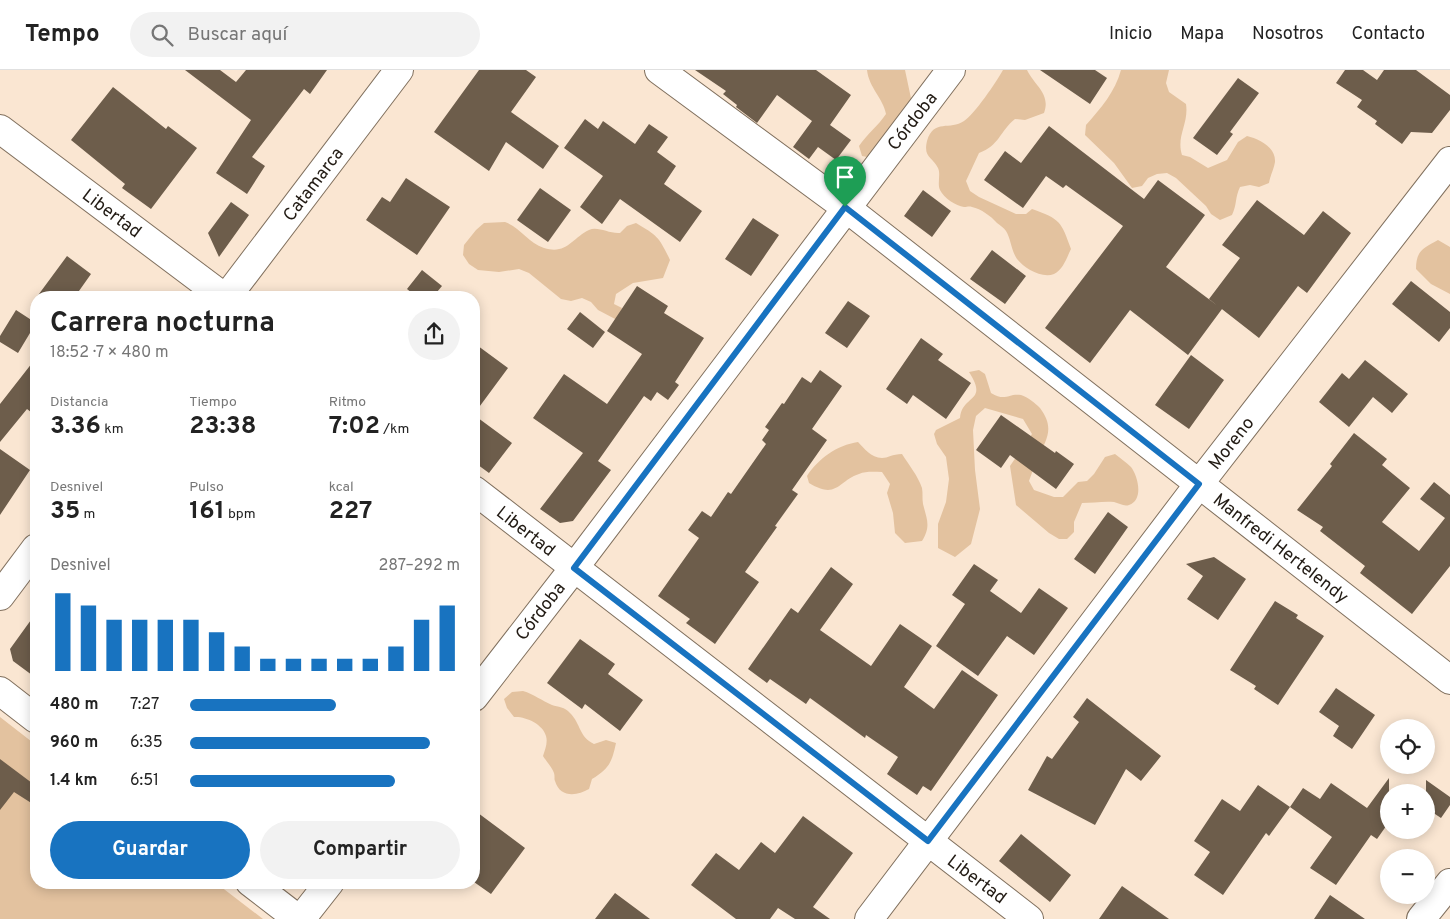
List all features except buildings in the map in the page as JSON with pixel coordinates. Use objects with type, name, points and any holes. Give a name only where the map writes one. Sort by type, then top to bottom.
[{"type":"street","name":"Catamarca","points":[[230,291],[399,70]]},
{"type":"street","name":"Manfredi Hertelendy","points":[[659,70],[845,207],[1450,680]]},
{"type":"street","name":"Córdoba","points":[[480,689],[574,568],[950,70]]},
{"type":"street","name":"Libertad","points":[[0,128],[216,291]]},
{"type":"street","name":"Moreno","points":[[869,919],[1199,484],[1450,161]]},
{"type":"street","name":"Libertad","points":[[480,495],[1029,919]]},
{"type":"street","points":[[0,596],[30,556]]},
{"type":"street","points":[[0,692],[30,714]]},
{"type":"street","points":[[1422,919],[1450,883]]},
{"type":"street","points":[[259,889],[300,919],[324,889]]},
{"type":"shaded area","points":[[867,70],[905,70],[912,103],[872,158],[862,156],[859,146],[886,114],[870,82]]},
{"type":"shaded area","points":[[1003,70],[1027,70],[1044,95],[1046,106],[1044,113],[1025,120],[1015,119],[991,146],[979,153],[966,181],[970,191],[979,197],[1016,214],[1026,214],[1032,209],[1058,222],[1065,232],[1071,249],[1060,270],[1054,274],[1039,274],[1020,262],[1015,256],[1006,231],[989,215],[975,208],[957,205],[944,196],[939,188],[938,168],[926,151],[930,134],[938,127],[959,124],[968,118]]},
{"type":"shaded area","points":[[1121,70],[1169,70],[1166,83],[1169,92],[1186,104],[1186,118],[1181,136],[1182,155],[1190,157],[1208,168],[1227,160],[1238,142],[1247,136],[1252,137],[1270,148],[1275,157],[1269,183],[1259,187],[1250,185],[1240,187],[1232,215],[1220,220],[1211,214],[1206,206],[1176,178],[1167,173],[1157,174],[1148,178],[1142,186],[1132,188],[1114,163],[1085,135],[1086,125],[1111,93]]},
{"type":"shaded area","points":[[505,222],[516,228],[538,246],[552,250],[569,245],[583,233],[592,229],[620,233],[627,226],[636,223],[657,238],[670,260],[663,278],[633,283],[616,294],[614,304],[622,308],[617,320],[598,310],[591,302],[582,298],[571,301],[561,299],[529,273],[519,269],[499,272],[478,270],[469,264],[463,255],[464,245],[476,230],[484,223]]},
{"type":"shaded area","points":[[1438,240],[1450,247],[1450,294],[1431,284],[1416,269],[1417,258],[1422,250]]},
{"type":"shaded area","points":[[979,370],[985,374],[991,393],[1000,397],[1024,396],[1038,406],[1045,415],[1048,433],[1029,481],[1034,490],[1054,497],[1063,497],[1078,482],[1087,481],[1105,457],[1115,454],[1131,467],[1136,476],[1138,493],[1134,502],[1125,506],[1114,502],[1082,503],[1074,522],[1074,532],[1067,539],[1059,539],[1049,533],[1016,505],[1010,466],[1032,434],[1023,419],[985,408],[976,416],[973,430],[975,470],[980,509],[971,544],[955,557],[938,548],[938,524],[946,502],[949,479],[946,457],[937,444],[934,434],[936,430],[960,418],[962,410],[973,398],[976,389],[969,372]]},
{"type":"shaded area","points":[[858,442],[868,452],[878,458],[902,454],[913,471],[922,488],[923,504],[927,519],[927,531],[922,541],[905,543],[895,533],[893,513],[887,493],[890,484],[882,472],[862,473],[852,477],[837,488],[826,490],[809,483],[807,476],[822,459],[843,446]]},
{"type":"shaded area","points":[[523,691],[552,705],[564,708],[574,717],[585,738],[594,744],[606,740],[616,743],[609,764],[592,779],[589,789],[569,794],[557,787],[553,771],[543,756],[547,741],[544,732],[533,722],[514,717],[507,708],[504,699],[512,692]]},
{"type":"shaded area","points":[[0,717],[30,740],[30,889],[224,889],[263,919],[0,919]]},
{"type":"route","points":[[845,207],[1199,484],[928,841],[574,568],[845,207]]}]
